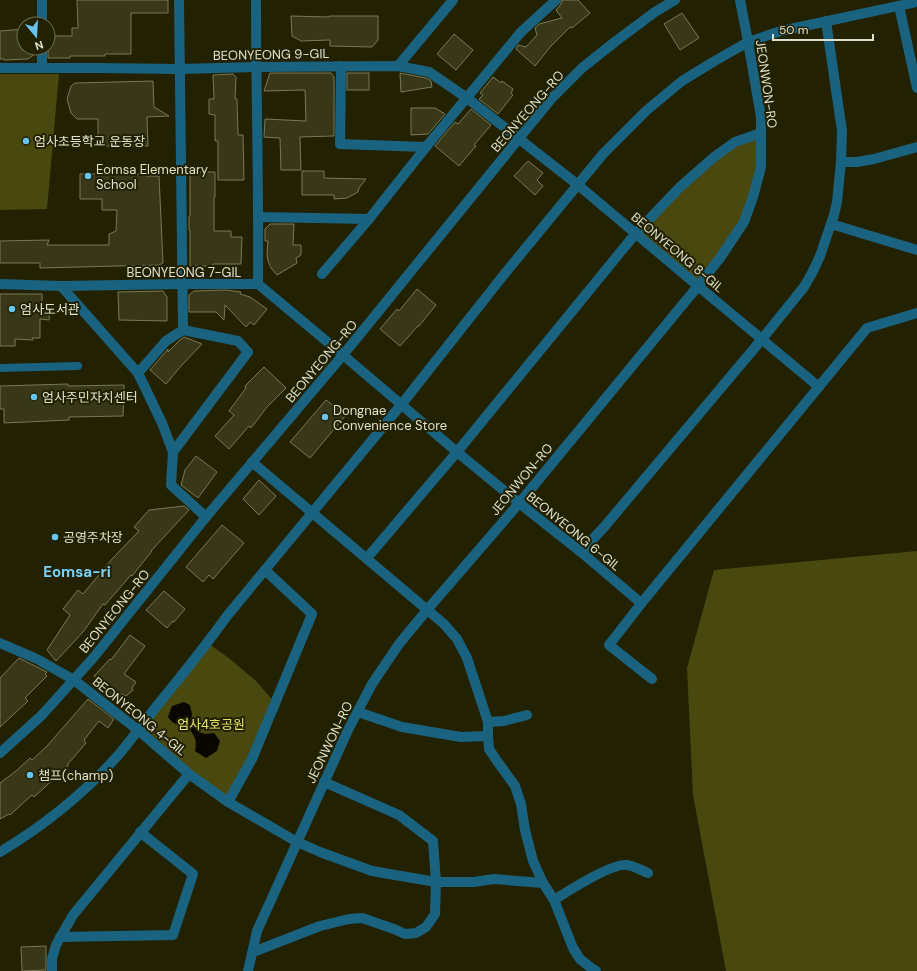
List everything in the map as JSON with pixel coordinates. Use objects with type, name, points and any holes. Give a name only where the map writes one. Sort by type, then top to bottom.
[{"type":"street","points":[[42,0],[42,16]]},
{"type":"street","points":[[179,0],[182,330]]},
{"type":"street","points":[[256,0],[258,284]]},
{"type":"street","points":[[398,66],[453,0]]},
{"type":"street","points":[[322,274],[369,220],[426,147],[521,32],[556,0]]},
{"type":"street","name":"BEONYEONG-RO","points":[[0,753],[42,715],[99,651],[206,517],[343,355],[552,99],[582,68],[655,12],[675,0]]},
{"type":"street","name":"JEONWON-RO","points":[[248,971],[257,932],[348,730],[372,684],[399,644],[519,503],[698,286],[720,258],[744,222],[753,198],[760,167],[761,117],[740,0]]},
{"type":"street","points":[[0,852],[23,838],[55,815],[86,788],[120,752],[506,272],[603,154],[647,110],[688,77],[748,42],[781,31],[917,2]]},
{"type":"street","points":[[899,6],[916,77],[917,88]]},
{"type":"street","points":[[581,552],[605,526],[804,287],[820,256],[837,202],[842,132],[826,21]]},
{"type":"street","points":[[42,56],[42,68]]},
{"type":"street","points":[[341,66],[340,144],[426,147]]},
{"type":"street","name":"BEONYEONG 9-GIL","points":[[0,68],[180,70],[256,67],[398,66],[429,72],[467,98],[519,139]]},
{"type":"street","points":[[367,558],[457,452],[636,233],[680,187],[714,157],[735,142],[761,133]]},
{"type":"street","name":"BEONYEONG 8-GIL","points":[[519,139],[578,185],[819,386]]},
{"type":"street","points":[[841,162],[857,162],[874,159],[917,148]]},
{"type":"street","points":[[258,217],[369,220]]},
{"type":"street","points":[[831,224],[917,250]]},
{"type":"street","name":"BEONYEONG 7-GIL","points":[[0,284],[61,286],[258,284],[343,355]]},
{"type":"street","points":[[61,286],[138,373],[162,423],[173,452],[171,485],[206,517]]},
{"type":"street","points":[[652,679],[610,644],[641,603],[867,328],[917,314]]},
{"type":"street","points":[[138,373],[166,341],[182,330],[238,341],[248,352],[173,452]]},
{"type":"street","name":"BEONYEONG 6-GIL","points":[[343,355],[457,452],[581,552],[641,603]]},
{"type":"street","points":[[252,462],[444,624],[457,639],[467,658],[488,722],[489,749],[515,786],[521,804],[525,830],[533,861],[554,900],[573,948],[580,959],[596,971]]},
{"type":"street","points":[[228,802],[252,759],[312,614],[265,570]]},
{"type":"street","name":"BEONYEONG 4-GIL","points":[[2,647],[37,659],[74,680],[138,730],[189,774],[228,802],[297,842],[372,871],[436,882],[474,882],[494,879],[544,883]]},
{"type":"street","points":[[358,712],[402,727],[461,736],[488,736]]},
{"type":"street","points":[[488,722],[504,721],[527,715]]},
{"type":"street","name":"BEONYEONG 4-GIL","points":[[52,971],[52,959],[56,945],[73,915],[189,774]]},
{"type":"street","points":[[253,952],[320,926],[349,919],[362,918],[404,934],[416,933],[426,927],[435,914],[436,882],[433,841],[399,815],[324,782]]},
{"type":"street","points":[[60,938],[173,935],[193,874],[140,832]]},
{"type":"street","points":[[554,900],[577,885],[609,869],[626,865],[648,873]]},
{"type":"lane","points":[[0,368],[78,366]]},
{"type":"green space","name":"엄사초등학교 운동장","points":[[0,74],[59,74],[47,209],[0,210]]},
{"type":"green space","points":[[761,133],[761,167],[744,222],[698,286],[636,233],[714,157]]},
{"type":"green space","points":[[917,551],[917,971],[726,971],[693,795],[687,668],[714,570]]},
{"type":"green space","name":"엄사4호공원","points":[[208,643],[256,681],[275,703],[228,802],[139,731]]},
{"type":"shaded area","points":[[184,702],[190,705],[192,714],[191,722],[198,732],[206,734],[214,733],[220,741],[217,751],[206,758],[195,751],[195,739],[185,724],[175,724],[168,717],[172,706]]},
{"type":"building","points":[[77,0],[168,0],[168,13],[131,13],[131,54],[105,54],[105,56],[70,56],[70,58],[48,58],[48,56],[56,56],[56,36],[72,36],[72,28],[78,28]]},
{"type":"building","points":[[562,0],[578,0],[590,13],[572,28],[570,27],[551,46],[535,66],[516,49],[518,45],[526,47],[537,35],[535,28],[539,24],[562,18],[556,10],[561,4]]},
{"type":"building","points":[[682,13],[699,38],[680,50],[664,24]]},
{"type":"building","points":[[291,16],[378,16],[378,40],[372,47],[330,46],[330,40],[301,41],[292,36]]},
{"type":"building","points":[[16,30],[16,56],[32,56],[28,59],[0,59],[0,31]]},
{"type":"building","points":[[454,34],[473,50],[456,70],[437,54]]},
{"type":"building","points":[[270,73],[331,73],[334,77],[334,136],[300,137],[301,170],[281,170],[280,138],[264,137],[265,119],[306,121],[305,90],[264,91]]},
{"type":"building","points":[[347,73],[369,73],[369,90],[347,90]]},
{"type":"building","points":[[400,73],[426,78],[431,81],[432,87],[401,92]]},
{"type":"building","points":[[233,74],[236,77],[235,99],[237,99],[238,135],[243,135],[244,180],[218,180],[218,141],[215,141],[215,115],[209,114],[209,99],[214,99],[213,75]]},
{"type":"building","points":[[493,77],[501,83],[502,81],[513,89],[511,93],[513,95],[498,114],[479,99],[483,95],[480,93]]},
{"type":"building","points":[[153,81],[154,107],[169,116],[147,117],[148,146],[98,146],[98,119],[77,119],[71,113],[67,99],[71,86],[75,83]]},
{"type":"building","points":[[411,108],[435,108],[445,114],[428,134],[411,135]]},
{"type":"building","points":[[471,109],[491,125],[459,166],[435,146],[455,122],[458,124]]},
{"type":"building","points":[[528,161],[543,173],[537,180],[543,186],[535,195],[514,176]]},
{"type":"building","points":[[302,171],[324,171],[324,178],[366,179],[359,188],[358,192],[347,198],[334,199],[334,195],[302,195]]},
{"type":"building","points":[[190,172],[215,172],[214,231],[231,231],[231,237],[242,237],[241,264],[190,266]]},
{"type":"building","points":[[80,174],[145,174],[146,176],[159,176],[163,263],[159,265],[40,268],[40,263],[0,263],[0,241],[49,240],[47,245],[109,245],[109,234],[116,231],[117,210],[102,210],[102,199],[80,199]]},
{"type":"building","points":[[270,224],[294,224],[293,245],[301,245],[301,255],[296,258],[297,263],[277,275],[271,268],[268,261],[268,241],[265,241],[265,229]]},
{"type":"building","points":[[417,289],[436,305],[400,346],[380,329],[397,309],[399,311]]},
{"type":"building","points":[[226,290],[241,292],[240,294],[250,297],[267,309],[254,325],[250,322],[246,327],[225,305],[224,320],[216,312],[189,312],[189,295],[194,291]]},
{"type":"building","points":[[163,291],[167,297],[167,321],[119,320],[118,292]]},
{"type":"building","points":[[0,294],[42,294],[42,306],[50,307],[49,320],[40,319],[40,338],[32,338],[33,340],[15,339],[15,346],[0,346]]},
{"type":"building","points":[[184,337],[202,344],[166,384],[150,370],[168,349],[168,352]]},
{"type":"building","points":[[264,367],[286,388],[267,407],[251,428],[249,426],[229,449],[215,436],[234,415],[229,411],[246,388],[245,386]]},
{"type":"building","points":[[68,384],[68,386],[124,385],[123,416],[69,417],[69,420],[4,423],[4,409],[0,409],[0,386]]},
{"type":"building","points":[[326,400],[346,415],[310,458],[290,442]]},
{"type":"building","points":[[196,456],[217,472],[198,498],[181,485],[185,470]]},
{"type":"building","points":[[259,480],[276,496],[259,515],[243,499]]},
{"type":"building","points":[[184,506],[189,510],[151,551],[132,576],[131,575],[105,605],[103,604],[83,632],[56,661],[47,650],[70,615],[63,609],[78,590],[83,594],[112,559],[139,531],[134,527],[149,510]]},
{"type":"building","points":[[222,525],[244,543],[213,579],[209,575],[203,582],[186,567]]},
{"type":"building","points":[[164,591],[185,609],[167,628],[146,610]]},
{"type":"building","points":[[130,635],[145,646],[124,674],[136,682],[132,688],[133,690],[126,696],[121,694],[106,696],[104,695],[110,688],[94,676],[110,659],[111,660]]},
{"type":"building","points":[[19,658],[47,672],[45,674],[47,676],[25,698],[28,701],[0,727],[0,678]]},
{"type":"building","points":[[88,699],[114,719],[108,728],[99,721],[84,740],[86,743],[68,764],[68,766],[34,797],[32,795],[10,815],[9,814],[0,819],[0,783],[30,758],[32,760],[47,746]]},
{"type":"building","points":[[46,946],[46,970],[22,971],[21,947]]},
{"type":"place","name":"엄사초등학교 운동장","points":[[26,141]]},
{"type":"place","name":"Eomsa Elementary School","points":[[88,176]]},
{"type":"place","name":"엄사도서관","points":[[12,309]]},
{"type":"place","name":"엄사주민자치센터","points":[[34,397]]},
{"type":"place","name":"Dongnae Convenience Store","points":[[325,417]]},
{"type":"place","name":"공영주차장","points":[[55,537]]},
{"type":"place","name":"챔프(champ)","points":[[30,775]]},
{"type":"district","name":"Eomsa-ri","points":[[77,572]]}]
